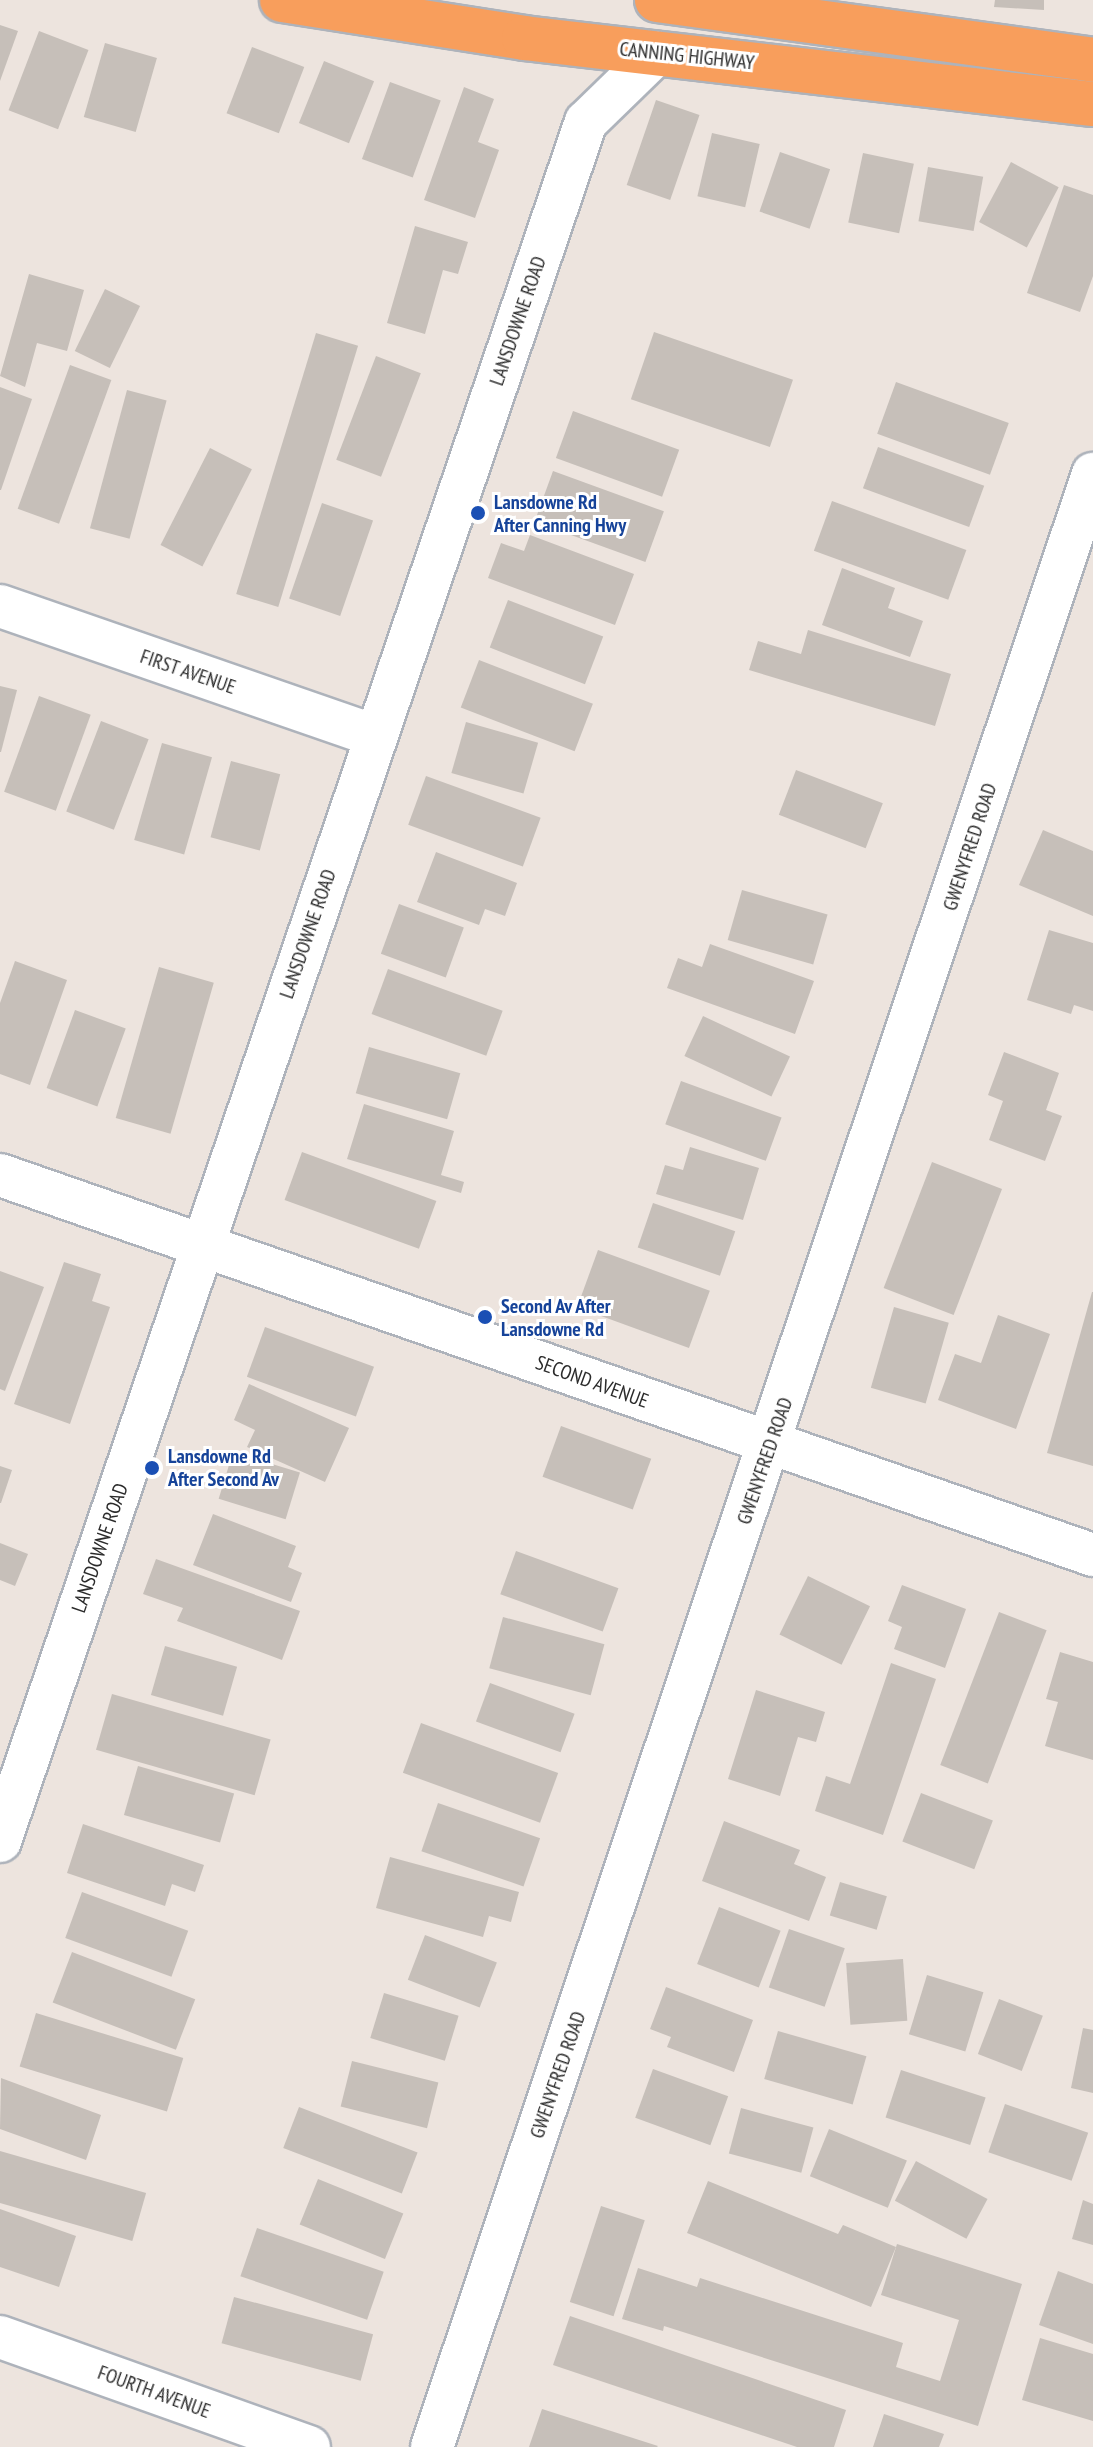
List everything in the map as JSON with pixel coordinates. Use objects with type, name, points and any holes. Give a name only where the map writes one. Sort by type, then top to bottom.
[{"type":"highway","name":"CANNING HIGHWAY","points":[[282,0],[657,53],[1093,104]]},
{"type":"highway","points":[[657,0],[1093,60]]},
{"type":"street","name":"LANSDOWNE ROAD","points":[[0,1841],[13,1757],[203,1244],[586,122],[657,53]]},
{"type":"street","name":"GWENYFRED ROAD","points":[[432,2447],[770,1446],[1093,474]]},
{"type":"street","name":"FIRST AVENUE","points":[[0,606],[375,736]]},
{"type":"street","name":"SECOND AVENUE","points":[[0,1175],[770,1446],[1093,1555]]},
{"type":"street","name":"FOURTH AVENUE","points":[[0,2337],[309,2447]]},
{"type":"building","points":[[995,0],[1044,0],[1044,10],[994,7]]},
{"type":"building","points":[[0,25],[18,31],[0,81]]},
{"type":"building","points":[[39,31],[88,50],[58,129],[9,110]]},
{"type":"building","points":[[105,43],[157,58],[136,132],[84,117]]},
{"type":"building","points":[[252,47],[304,67],[279,133],[227,113]]},
{"type":"building","points":[[324,61],[374,81],[349,143],[299,123]]},
{"type":"building","points":[[390,82],[441,100],[413,178],[362,159]]},
{"type":"building","points":[[464,87],[494,99],[478,142],[499,150],[475,218],[424,200]]},
{"type":"building","points":[[656,100],[699,115],[670,200],[627,185]]},
{"type":"building","points":[[712,133],[760,144],[745,207],[697,196]]},
{"type":"building","points":[[780,152],[830,169],[810,229],[759,212]]},
{"type":"building","points":[[863,153],[914,164],[899,233],[848,222]]},
{"type":"building","points":[[1011,162],[1059,187],[1027,247],[979,222]]},
{"type":"building","points":[[928,167],[983,177],[974,231],[918,221]]},
{"type":"building","points":[[1064,185],[1093,195],[1093,276],[1080,312],[1027,293]]},
{"type":"building","points":[[415,226],[468,242],[458,274],[443,270],[425,334],[387,323]]},
{"type":"building","points":[[29,274],[84,290],[67,351],[37,343],[25,387],[0,376]]},
{"type":"building","points":[[105,289],[140,306],[110,368],[75,351]]},
{"type":"building","points":[[654,332],[793,380],[770,447],[631,399]]},
{"type":"building","points":[[316,333],[358,346],[278,607],[236,594]]},
{"type":"building","points":[[376,356],[421,373],[381,477],[336,460]]},
{"type":"building","points":[[70,365],[111,380],[59,524],[18,509]]},
{"type":"building","points":[[896,382],[1009,423],[990,475],[877,434]]},
{"type":"building","points":[[0,387],[32,399],[1,490],[0,490]]},
{"type":"building","points":[[127,390],[167,401],[130,539],[90,528]]},
{"type":"building","points":[[573,411],[679,450],[662,497],[556,458]]},
{"type":"building","points":[[878,447],[984,486],[969,527],[863,488]]},
{"type":"building","points":[[210,448],[252,469],[202,566],[161,545]]},
{"type":"building","points":[[553,471],[664,511],[645,562],[535,522]]},
{"type":"building","points":[[832,501],[966,550],[948,600],[814,551]]},
{"type":"building","points":[[322,503],[373,521],[340,616],[289,598]]},
{"type":"building","points":[[530,535],[634,574],[615,625],[488,578],[501,543],[524,551]]},
{"type":"building","points":[[842,568],[895,588],[888,608],[923,621],[910,657],[822,625]]},
{"type":"building","points":[[508,600],[603,637],[585,684],[490,648]]},
{"type":"building","points":[[808,630],[951,674],[935,726],[749,670],[758,641],[801,654]]},
{"type":"building","points":[[479,660],[593,704],[575,751],[461,708]]},
{"type":"building","points":[[0,686],[17,690],[1,752],[0,752]]},
{"type":"building","points":[[39,696],[91,715],[56,811],[4,792]]},
{"type":"building","points":[[101,721],[149,739],[114,830],[66,812]]},
{"type":"building","points":[[466,722],[538,743],[523,794],[451,773]]},
{"type":"building","points":[[162,743],[212,757],[184,854],[134,840]]},
{"type":"building","points":[[231,761],[280,774],[260,851],[211,837]]},
{"type":"building","points":[[796,770],[883,803],[866,848],[779,815]]},
{"type":"building","points":[[426,776],[541,818],[523,867],[408,825]]},
{"type":"building","points":[[1043,830],[1093,851],[1093,916],[1019,885]]},
{"type":"building","points":[[436,852],[517,883],[505,916],[485,909],[479,925],[417,902]]},
{"type":"building","points":[[742,890],[828,915],[813,965],[728,940]]},
{"type":"building","points":[[399,904],[464,928],[446,977],[381,954]]},
{"type":"building","points":[[1049,930],[1093,943],[1093,1011],[1074,1005],[1071,1014],[1027,1000]]},
{"type":"building","points":[[710,944],[814,981],[795,1034],[667,988],[678,958],[702,967]]},
{"type":"building","points":[[15,961],[67,980],[30,1085],[0,1074],[0,1003]]},
{"type":"building","points":[[159,967],[214,983],[171,1134],[116,1118]]},
{"type":"building","points":[[388,969],[503,1011],[486,1056],[372,1014]]},
{"type":"building","points":[[75,1010],[126,1028],[97,1106],[47,1088]]},
{"type":"building","points":[[703,1016],[790,1057],[771,1096],[684,1056]]},
{"type":"building","points":[[369,1047],[460,1073],[447,1119],[356,1093]]},
{"type":"building","points":[[1004,1052],[1059,1073],[1046,1110],[1062,1116],[1045,1161],[989,1140],[1003,1101],[988,1095]]},
{"type":"building","points":[[681,1081],[782,1118],[766,1161],[665,1124]]},
{"type":"building","points":[[364,1104],[454,1131],[441,1175],[464,1182],[461,1193],[347,1159]]},
{"type":"building","points":[[690,1147],[759,1168],[743,1220],[656,1194],[665,1165],[683,1170]]},
{"type":"building","points":[[302,1152],[436,1201],[419,1249],[285,1200]]},
{"type":"building","points":[[932,1162],[1002,1189],[954,1315],[884,1288]]},
{"type":"building","points":[[653,1203],[735,1231],[720,1276],[638,1247]]},
{"type":"building","points":[[598,1250],[710,1291],[689,1348],[577,1307]]},
{"type":"building","points":[[64,1262],[101,1274],[92,1301],[110,1307],[70,1424],[14,1404]]},
{"type":"building","points":[[0,1271],[44,1287],[5,1391],[0,1389]]},
{"type":"building","points":[[1093,1292],[1093,1466],[1047,1453]]},
{"type":"building","points":[[894,1307],[949,1323],[926,1403],[871,1388]]},
{"type":"building","points":[[998,1315],[1050,1334],[1016,1429],[938,1400],[955,1354],[981,1363]]},
{"type":"building","points":[[265,1327],[374,1367],[356,1416],[247,1377]]},
{"type":"building","points":[[249,1384],[349,1428],[325,1482],[247,1447],[255,1430],[234,1420]]},
{"type":"building","points":[[561,1426],[651,1459],[633,1510],[543,1477]]},
{"type":"building","points":[[233,1452],[300,1472],[286,1519],[219,1499]]},
{"type":"building","points":[[0,1466],[12,1470],[1,1503],[0,1503]]},
{"type":"building","points":[[213,1514],[296,1546],[288,1567],[302,1573],[291,1602],[193,1565]]},
{"type":"building","points":[[0,1543],[28,1554],[15,1586],[0,1580]]},
{"type":"building","points":[[516,1551],[618,1588],[603,1632],[500,1594]]},
{"type":"building","points":[[156,1559],[300,1611],[282,1660],[177,1621],[183,1608],[143,1594]]},
{"type":"building","points":[[808,1576],[870,1606],[842,1665],[780,1634]]},
{"type":"building","points":[[902,1585],[966,1609],[945,1668],[894,1649],[902,1627],[888,1621]]},
{"type":"building","points":[[999,1612],[1047,1630],[988,1783],[940,1765]]},
{"type":"building","points":[[503,1617],[604,1644],[591,1695],[489,1668]]},
{"type":"building","points":[[165,1646],[237,1667],[223,1716],[151,1695]]},
{"type":"building","points":[[1060,1652],[1093,1662],[1093,1760],[1045,1746],[1058,1702],[1046,1699]]},
{"type":"building","points":[[891,1663],[936,1679],[883,1835],[815,1811],[826,1776],[850,1784]]},
{"type":"building","points":[[490,1683],[575,1714],[561,1752],[476,1722]]},
{"type":"building","points":[[756,1690],[825,1712],[816,1742],[798,1737],[780,1796],[728,1779]]},
{"type":"building","points":[[112,1694],[271,1739],[255,1795],[96,1750]]},
{"type":"building","points":[[421,1723],[558,1773],[540,1823],[403,1773]]},
{"type":"building","points":[[138,1766],[234,1794],[220,1843],[124,1815]]},
{"type":"building","points":[[921,1793],[993,1821],[974,1869],[902,1842]]},
{"type":"building","points":[[438,1803],[540,1838],[524,1886],[421,1851]]},
{"type":"building","points":[[724,1821],[800,1850],[794,1864],[826,1877],[809,1921],[702,1881]]},
{"type":"building","points":[[83,1824],[204,1865],[195,1892],[172,1884],[165,1906],[67,1873]]},
{"type":"building","points":[[390,1857],[519,1892],[511,1922],[489,1916],[483,1937],[376,1908]]},
{"type":"building","points":[[840,1882],[887,1896],[877,1930],[830,1915]]},
{"type":"building","points":[[82,1892],[188,1931],[171,1977],[65,1938]]},
{"type":"building","points":[[719,1907],[781,1931],[759,1988],[697,1964]]},
{"type":"building","points":[[789,1929],[845,1948],[825,2007],[769,1988]]},
{"type":"building","points":[[425,1935],[497,1963],[480,2007],[408,1980]]},
{"type":"building","points":[[72,1952],[195,1999],[176,2050],[53,2002]]},
{"type":"building","points":[[903,1959],[907,2021],[850,2025],[846,1963]]},
{"type":"building","points":[[927,1975],[983,1992],[965,2052],[909,2034]]},
{"type":"building","points":[[666,1987],[753,2020],[734,2072],[667,2047],[671,2037],[650,2029]]},
{"type":"building","points":[[384,1993],[459,2016],[445,2061],[370,2038]]},
{"type":"building","points":[[999,1999],[1043,2016],[1022,2071],[978,2054]]},
{"type":"building","points":[[36,2013],[183,2058],[167,2112],[20,2067]]},
{"type":"building","points":[[1083,2028],[1093,2030],[1093,2093],[1071,2088]]},
{"type":"building","points":[[778,2031],[866,2056],[853,2104],[764,2079]]},
{"type":"building","points":[[352,2061],[438,2083],[427,2128],[341,2107]]},
{"type":"building","points":[[653,2069],[728,2096],[710,2145],[635,2118]]},
{"type":"building","points":[[901,2070],[986,2098],[970,2145],[886,2118]]},
{"type":"building","points":[[1,2078],[101,2115],[86,2160],[0,2129]]},
{"type":"building","points":[[1005,2104],[1088,2133],[1072,2181],[988,2152]]},
{"type":"building","points":[[299,2107],[418,2153],[402,2194],[283,2148]]},
{"type":"building","points":[[741,2108],[813,2127],[801,2173],[729,2153]]},
{"type":"building","points":[[829,2129],[907,2160],[888,2208],[810,2176]]},
{"type":"building","points":[[0,2151],[146,2193],[132,2241],[0,2203]]},
{"type":"building","points":[[916,2161],[988,2199],[966,2239],[895,2201]]},
{"type":"building","points":[[318,2179],[403,2213],[385,2259],[300,2224]]},
{"type":"building","points":[[708,2181],[838,2234],[843,2225],[896,2247],[871,2307],[687,2233]]},
{"type":"building","points":[[1083,2200],[1093,2204],[1093,2245],[1072,2239]]},
{"type":"building","points":[[601,2206],[645,2220],[614,2316],[570,2302]]},
{"type":"building","points":[[0,2209],[76,2236],[59,2287],[0,2267]]},
{"type":"building","points":[[257,2228],[384,2272],[367,2320],[240,2276]]},
{"type":"building","points":[[897,2244],[1022,2284],[978,2426],[664,2326],[663,2331],[622,2319],[638,2268],[697,2287],[700,2278],[903,2343],[896,2367],[940,2381],[959,2320],[881,2295]]},
{"type":"building","points":[[1058,2271],[1093,2284],[1093,2344],[1039,2325]]},
{"type":"building","points":[[234,2297],[373,2334],[361,2381],[222,2343]]},
{"type":"building","points":[[570,2316],[846,2410],[834,2447],[797,2447],[553,2365]]},
{"type":"building","points":[[1040,2338],[1093,2354],[1093,2421],[1022,2400]]},
{"type":"building","points":[[542,2409],[658,2446],[529,2447]]},
{"type":"building","points":[[884,2414],[944,2434],[939,2447],[873,2447]]},
{"type":"place","name":"Lansdowne Rd After Canning Hwy","points":[[478,513]]},
{"type":"place","name":"Second Av After Lansdowne Rd","points":[[485,1317]]},
{"type":"place","name":"Lansdowne Rd After Second Av","points":[[152,1468]]}]
